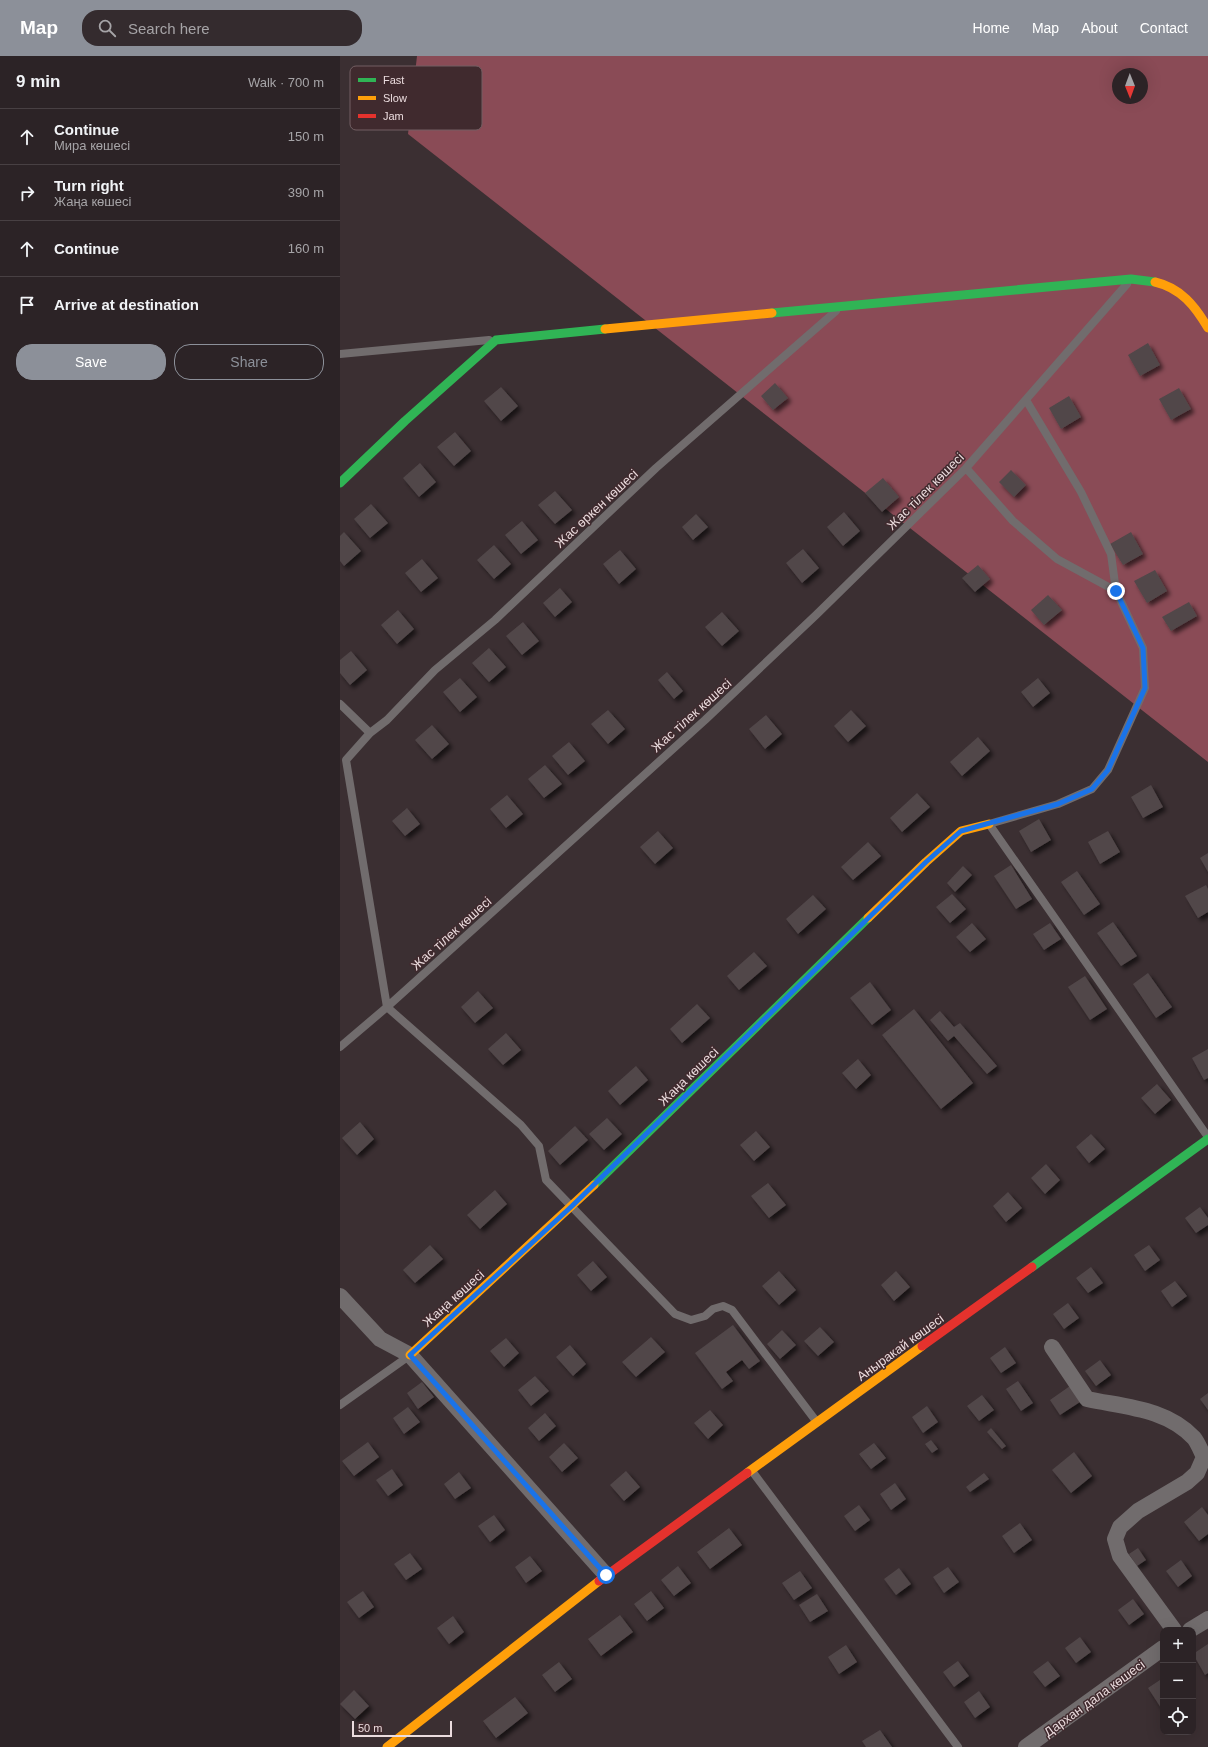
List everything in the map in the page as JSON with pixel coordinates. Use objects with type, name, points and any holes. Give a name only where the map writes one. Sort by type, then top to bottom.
[{"type":"street","points":[[340,483],[405,421],[496,340],[843,305],[1131,280],[1152,280],[1172,287],[1188,299],[1206,322]]},
{"type":"street","name":"Жаңа көшесі","points":[[410,1355],[572,1206],[926,862],[961,831],[989,824]]},
{"type":"street","name":"Аныракай көшесі","points":[[387,1747],[606,1575],[1208,1138]]},
{"type":"street","points":[[340,1296],[380,1339],[410,1355],[606,1575]]},
{"type":"street","points":[[1052,1347],[1087,1399],[1129,1406],[1168,1418],[1194,1439],[1204,1457],[1197,1473],[1187,1482],[1138,1511],[1120,1527],[1115,1539],[1120,1556],[1172,1627]]},
{"type":"street","points":[[1194,1627],[1208,1618]]},
{"type":"street","name":"Дархан дала көшесі","points":[[1026,1747],[1160,1650]]},
{"type":"lane","name":"Жас тілек көшесі","points":[[340,1046],[387,1007],[705,720],[816,615],[966,468],[1131,280]]},
{"type":"lane","name":"Жас өркен көшесі","points":[[343,764],[370,733],[387,720],[435,670],[495,620],[656,468],[843,305]]},
{"type":"lane","points":[[340,354],[496,340]]},
{"type":"lane","points":[[1026,400],[1081,492],[1111,554],[1116,591],[1143,648],[1145,688],[1108,770],[1092,789],[1058,804],[989,824],[1208,1138]]},
{"type":"lane","points":[[966,468],[1013,521],[1057,559],[1116,591]]},
{"type":"lane","points":[[340,704],[370,733]]},
{"type":"lane","points":[[343,764],[387,1007],[520,1125],[539,1146],[546,1180],[675,1314],[691,1320],[705,1316],[714,1309],[723,1306],[732,1310],[818,1422]]},
{"type":"lane","points":[[340,1405],[410,1355]]},
{"type":"lane","points":[[752,1470],[958,1747]]},
{"type":"shaded area","points":[[417,56],[1208,56],[1208,762],[408,134],[408,130],[482,130],[482,66],[416,66]]},
{"type":"building","points":[[1148,343],[1160,365],[1140,376],[1128,355]]},
{"type":"building","points":[[775,383],[788,398],[773,410],[761,396]]},
{"type":"building","points":[[501,387],[518,406],[501,421],[484,401]]},
{"type":"building","points":[[1179,388],[1191,409],[1171,420],[1159,399]]},
{"type":"building","points":[[1069,396],[1081,417],[1061,429],[1049,408]]},
{"type":"building","points":[[455,432],[471,451],[454,466],[437,447]]},
{"type":"building","points":[[420,463],[436,482],[419,497],[403,478]]},
{"type":"building","points":[[1011,470],[1026,485],[1014,497],[999,482]]},
{"type":"building","points":[[883,478],[899,497],[882,512],[865,493]]},
{"type":"building","points":[[555,491],[572,510],[555,524],[538,505]]},
{"type":"building","points":[[371,504],[388,523],[370,538],[354,519]]},
{"type":"building","points":[[844,512],[860,531],[843,546],[827,527]]},
{"type":"building","points":[[696,514],[708,527],[693,540],[682,527]]},
{"type":"building","points":[[522,521],[538,540],[521,554],[505,535]]},
{"type":"building","points":[[344,532],[361,551],[344,566],[340,561],[340,536]]},
{"type":"building","points":[[1131,532],[1143,554],[1123,565],[1110,544]]},
{"type":"building","points":[[494,545],[511,564],[494,579],[477,560]]},
{"type":"building","points":[[803,549],[819,568],[802,583],[786,563]]},
{"type":"building","points":[[620,550],[636,569],[619,584],[603,564]]},
{"type":"building","points":[[422,559],[438,578],[421,592],[405,573]]},
{"type":"building","points":[[978,565],[990,579],[975,592],[962,578]]},
{"type":"building","points":[[1155,570],[1167,591],[1147,603],[1134,581]]},
{"type":"building","points":[[560,588],[572,602],[555,617],[543,603]]},
{"type":"building","points":[[1048,595],[1062,610],[1044,625],[1031,610]]},
{"type":"building","points":[[1189,602],[1197,616],[1171,631],[1162,617]]},
{"type":"building","points":[[398,610],[414,629],[397,644],[381,625]]},
{"type":"building","points":[[722,612],[739,631],[722,646],[705,627]]},
{"type":"building","points":[[523,622],[539,641],[522,655],[506,636]]},
{"type":"building","points":[[489,648],[506,667],[489,682],[472,663]]},
{"type":"building","points":[[351,651],[367,670],[350,685],[340,673],[340,660]]},
{"type":"building","points":[[667,672],[683,691],[674,699],[658,680]]},
{"type":"building","points":[[460,678],[477,697],[460,712],[443,692]]},
{"type":"building","points":[[1038,678],[1050,693],[1033,707],[1021,692]]},
{"type":"building","points":[[608,710],[625,729],[608,744],[591,724]]},
{"type":"building","points":[[851,710],[866,726],[848,742],[834,726]]},
{"type":"building","points":[[766,715],[782,734],[765,749],[749,729]]},
{"type":"building","points":[[432,725],[449,744],[432,759],[415,740]]},
{"type":"building","points":[[978,737],[990,751],[962,776],[950,762]]},
{"type":"building","points":[[569,742],[585,761],[568,775],[552,756]]},
{"type":"building","points":[[545,765],[562,784],[544,798],[528,779]]},
{"type":"building","points":[[1151,785],[1163,807],[1143,818],[1131,797]]},
{"type":"building","points":[[917,793],[930,807],[902,832],[890,818]]},
{"type":"building","points":[[507,795],[523,814],[506,828],[490,809]]},
{"type":"building","points":[[407,808],[420,824],[405,836],[392,821]]},
{"type":"building","points":[[1039,819],[1051,840],[1031,852],[1019,831]]},
{"type":"building","points":[[658,831],[673,848],[655,864],[640,847]]},
{"type":"building","points":[[1108,831],[1120,852],[1100,864],[1088,842]]},
{"type":"building","points":[[868,842],[881,856],[853,880],[841,867]]},
{"type":"building","points":[[1208,853],[1208,872],[1200,858]]},
{"type":"building","points":[[1011,865],[1032,899],[1016,909],[994,876]]},
{"type":"building","points":[[963,866],[972,875],[955,892],[947,883]]},
{"type":"building","points":[[1077,871],[1100,904],[1084,915],[1061,882]]},
{"type":"building","points":[[1206,885],[1208,889],[1208,912],[1198,918],[1185,896]]},
{"type":"building","points":[[952,894],[966,909],[950,923],[936,907]]},
{"type":"building","points":[[813,895],[826,909],[798,934],[786,919]]},
{"type":"building","points":[[1113,922],[1137,956],[1121,966],[1097,933]]},
{"type":"building","points":[[972,923],[986,939],[970,952],[956,937]]},
{"type":"building","points":[[1050,923],[1061,939],[1044,950],[1033,934]]},
{"type":"building","points":[[754,952],[767,966],[739,990],[727,976]]},
{"type":"building","points":[[1148,973],[1172,1007],[1156,1018],[1133,984]]},
{"type":"building","points":[[1085,976],[1107,1009],[1090,1020],[1068,987]]},
{"type":"building","points":[[870,982],[891,1010],[872,1025],[850,998]]},
{"type":"building","points":[[478,991],[493,1008],[475,1023],[461,1007]]},
{"type":"building","points":[[697,1004],[710,1018],[682,1043],[670,1029]]},
{"type":"building","points":[[914,1009],[973,1083],[941,1109],[882,1035]]},
{"type":"building","points":[[940,1011],[954,1027],[960,1023],[997,1066],[987,1074],[954,1036],[948,1041],[930,1020]]},
{"type":"building","points":[[506,1033],[521,1050],[503,1065],[488,1049]]},
{"type":"building","points":[[1208,1049],[1208,1078],[1204,1080],[1192,1058]]},
{"type":"building","points":[[858,1059],[871,1075],[856,1089],[842,1073]]},
{"type":"building","points":[[636,1066],[648,1080],[620,1105],[608,1091]]},
{"type":"building","points":[[1157,1084],[1171,1100],[1155,1114],[1141,1098]]},
{"type":"building","points":[[607,1118],[622,1134],[604,1150],[589,1134]]},
{"type":"building","points":[[360,1122],[374,1139],[357,1155],[342,1138]]},
{"type":"building","points":[[575,1126],[588,1140],[560,1165],[548,1151]]},
{"type":"building","points":[[756,1131],[770,1147],[754,1161],[740,1145]]},
{"type":"building","points":[[1091,1134],[1105,1149],[1089,1163],[1076,1147]]},
{"type":"building","points":[[1046,1164],[1060,1180],[1045,1194],[1031,1178]]},
{"type":"building","points":[[768,1183],[786,1205],[769,1218],[751,1196]]},
{"type":"building","points":[[495,1190],[507,1204],[480,1229],[467,1215]]},
{"type":"building","points":[[1008,1192],[1022,1208],[1006,1222],[993,1206]]},
{"type":"building","points":[[1200,1207],[1208,1218],[1208,1225],[1196,1233],[1185,1218]]},
{"type":"building","points":[[430,1245],[443,1259],[415,1283],[403,1270]]},
{"type":"building","points":[[1149,1245],[1160,1260],[1145,1271],[1134,1255]]},
{"type":"building","points":[[593,1261],[607,1277],[591,1291],[577,1275]]},
{"type":"building","points":[[1091,1267],[1103,1283],[1088,1293],[1076,1278]]},
{"type":"building","points":[[779,1271],[796,1290],[779,1305],[762,1286]]},
{"type":"building","points":[[896,1271],[910,1287],[894,1301],[881,1285]]},
{"type":"building","points":[[1175,1281],[1187,1296],[1172,1307],[1161,1291]]},
{"type":"building","points":[[1068,1303],[1079,1318],[1064,1329],[1053,1314]]},
{"type":"building","points":[[733,1325],[760,1361],[749,1369],[742,1360],[726,1372],[733,1381],[722,1389],[695,1353]]},
{"type":"building","points":[[820,1327],[834,1342],[818,1356],[804,1341]]},
{"type":"building","points":[[782,1330],[796,1345],[780,1359],[767,1344]]},
{"type":"building","points":[[651,1337],[665,1352],[636,1377],[622,1362]]},
{"type":"building","points":[[506,1338],[519,1353],[504,1367],[490,1351]]},
{"type":"building","points":[[570,1345],[586,1364],[573,1376],[556,1357]]},
{"type":"building","points":[[1005,1347],[1016,1363],[1001,1373],[990,1358]]},
{"type":"building","points":[[1100,1360],[1111,1375],[1096,1386],[1085,1371]]},
{"type":"building","points":[[535,1376],[549,1391],[531,1406],[518,1390]]},
{"type":"building","points":[[1018,1381],[1033,1403],[1021,1411],[1006,1389]]},
{"type":"building","points":[[422,1382],[434,1397],[418,1409],[407,1393]]},
{"type":"building","points":[[1070,1386],[1080,1402],[1060,1415],[1050,1400]]},
{"type":"building","points":[[1208,1393],[1208,1410],[1200,1399]]},
{"type":"building","points":[[982,1395],[994,1410],[979,1421],[967,1406]]},
{"type":"building","points":[[927,1406],[938,1422],[923,1433],[912,1417]]},
{"type":"building","points":[[408,1407],[420,1422],[404,1434],[393,1418]]},
{"type":"building","points":[[710,1410],[723,1425],[708,1439],[694,1423]]},
{"type":"building","points":[[545,1413],[556,1426],[539,1441],[528,1428]]},
{"type":"building","points":[[991,1428],[1006,1446],[1002,1449],[987,1432]]},
{"type":"building","points":[[931,1440],[938,1449],[932,1453],[925,1444]]},
{"type":"building","points":[[368,1442],[379,1457],[354,1476],[342,1461]]},
{"type":"building","points":[[564,1443],[578,1458],[562,1472],[549,1457]]},
{"type":"building","points":[[874,1443],[886,1458],[871,1469],[859,1454]]},
{"type":"building","points":[[1074,1452],[1092,1476],[1071,1493],[1052,1470]]},
{"type":"building","points":[[392,1469],[403,1485],[388,1496],[376,1480]]},
{"type":"building","points":[[626,1471],[640,1487],[624,1501],[610,1485]]},
{"type":"building","points":[[459,1472],[471,1488],[455,1499],[444,1484]]},
{"type":"building","points":[[984,1473],[989,1479],[970,1492],[966,1487]]},
{"type":"building","points":[[895,1483],[906,1499],[891,1510],[880,1494]]},
{"type":"building","points":[[859,1505],[870,1520],[855,1531],[844,1516]]},
{"type":"building","points":[[1202,1507],[1208,1515],[1208,1534],[1199,1541],[1184,1522]]},
{"type":"building","points":[[494,1515],[505,1530],[490,1542],[478,1526]]},
{"type":"building","points":[[1020,1523],[1032,1540],[1014,1553],[1002,1536]]},
{"type":"building","points":[[729,1528],[742,1545],[710,1569],[697,1552]]},
{"type":"building","points":[[1138,1548],[1146,1560],[1137,1566],[1129,1554]]},
{"type":"building","points":[[410,1553],[422,1569],[406,1580],[394,1564]]},
{"type":"building","points":[[530,1556],[542,1571],[526,1583],[515,1567]]},
{"type":"building","points":[[1181,1560],[1192,1576],[1178,1587],[1166,1571]]},
{"type":"building","points":[[678,1566],[691,1583],[674,1596],[661,1580]]},
{"type":"building","points":[[948,1567],[959,1582],[944,1593],[933,1577]]},
{"type":"building","points":[[899,1568],[911,1584],[896,1595],[884,1579]]},
{"type":"building","points":[[800,1571],[812,1588],[794,1600],[782,1583]]},
{"type":"building","points":[[363,1591],[374,1607],[359,1618],[347,1602]]},
{"type":"building","points":[[651,1591],[664,1608],[647,1621],[634,1604]]},
{"type":"building","points":[[817,1594],[828,1611],[810,1622],[799,1605]]},
{"type":"building","points":[[1133,1599],[1144,1614],[1129,1625],[1118,1610]]},
{"type":"building","points":[[620,1615],[633,1632],[601,1656],[588,1639]]},
{"type":"building","points":[[453,1616],[464,1632],[449,1644],[437,1628]]},
{"type":"building","points":[[1080,1637],[1091,1652],[1076,1663],[1065,1648]]},
{"type":"building","points":[[1208,1644],[1208,1673],[1205,1675],[1196,1659],[1196,1652]]},
{"type":"building","points":[[846,1645],[857,1662],[839,1674],[828,1657]]},
{"type":"building","points":[[958,1661],[969,1676],[954,1687],[943,1672]]},
{"type":"building","points":[[1048,1661],[1060,1676],[1045,1687],[1033,1672]]},
{"type":"building","points":[[559,1662],[572,1679],[555,1692],[542,1675]]},
{"type":"building","points":[[1160,1680],[1160,1706],[1148,1688]]},
{"type":"building","points":[[354,1690],[369,1706],[355,1719],[340,1704]]},
{"type":"building","points":[[979,1691],[990,1707],[975,1718],[964,1702]]},
{"type":"building","points":[[515,1697],[528,1713],[496,1738],[483,1721]]},
{"type":"building","points":[[880,1730],[892,1747],[866,1747],[862,1741]]},
{"type":"traffic: fast","points":[[772,313],[1131,279],[1155,282]]},
{"type":"traffic: fast","points":[[340,483],[405,421],[496,340],[605,329]]},
{"type":"traffic: fast","points":[[594,1185],[868,918]]},
{"type":"traffic: fast","points":[[1032,1267],[1208,1139]]},
{"type":"traffic: slow","points":[[1155,282],[1180,293],[1198,312],[1208,328]]},
{"type":"traffic: slow","points":[[605,329],[772,313]]},
{"type":"traffic: slow","points":[[868,918],[926,862],[961,831],[989,824]]},
{"type":"traffic: slow","points":[[410,1355],[594,1185]]},
{"type":"traffic: slow","points":[[747,1473],[922,1346]]},
{"type":"traffic: slow","points":[[387,1747],[599,1581]]},
{"type":"traffic: jam","points":[[922,1346],[1032,1267]]},
{"type":"traffic: jam","points":[[599,1581],[747,1473]]},
{"type":"route","points":[[606,1575],[410,1355],[572,1206],[926,862],[961,831],[1058,804],[1092,789],[1108,770],[1145,688],[1143,648],[1116,591]]}]
